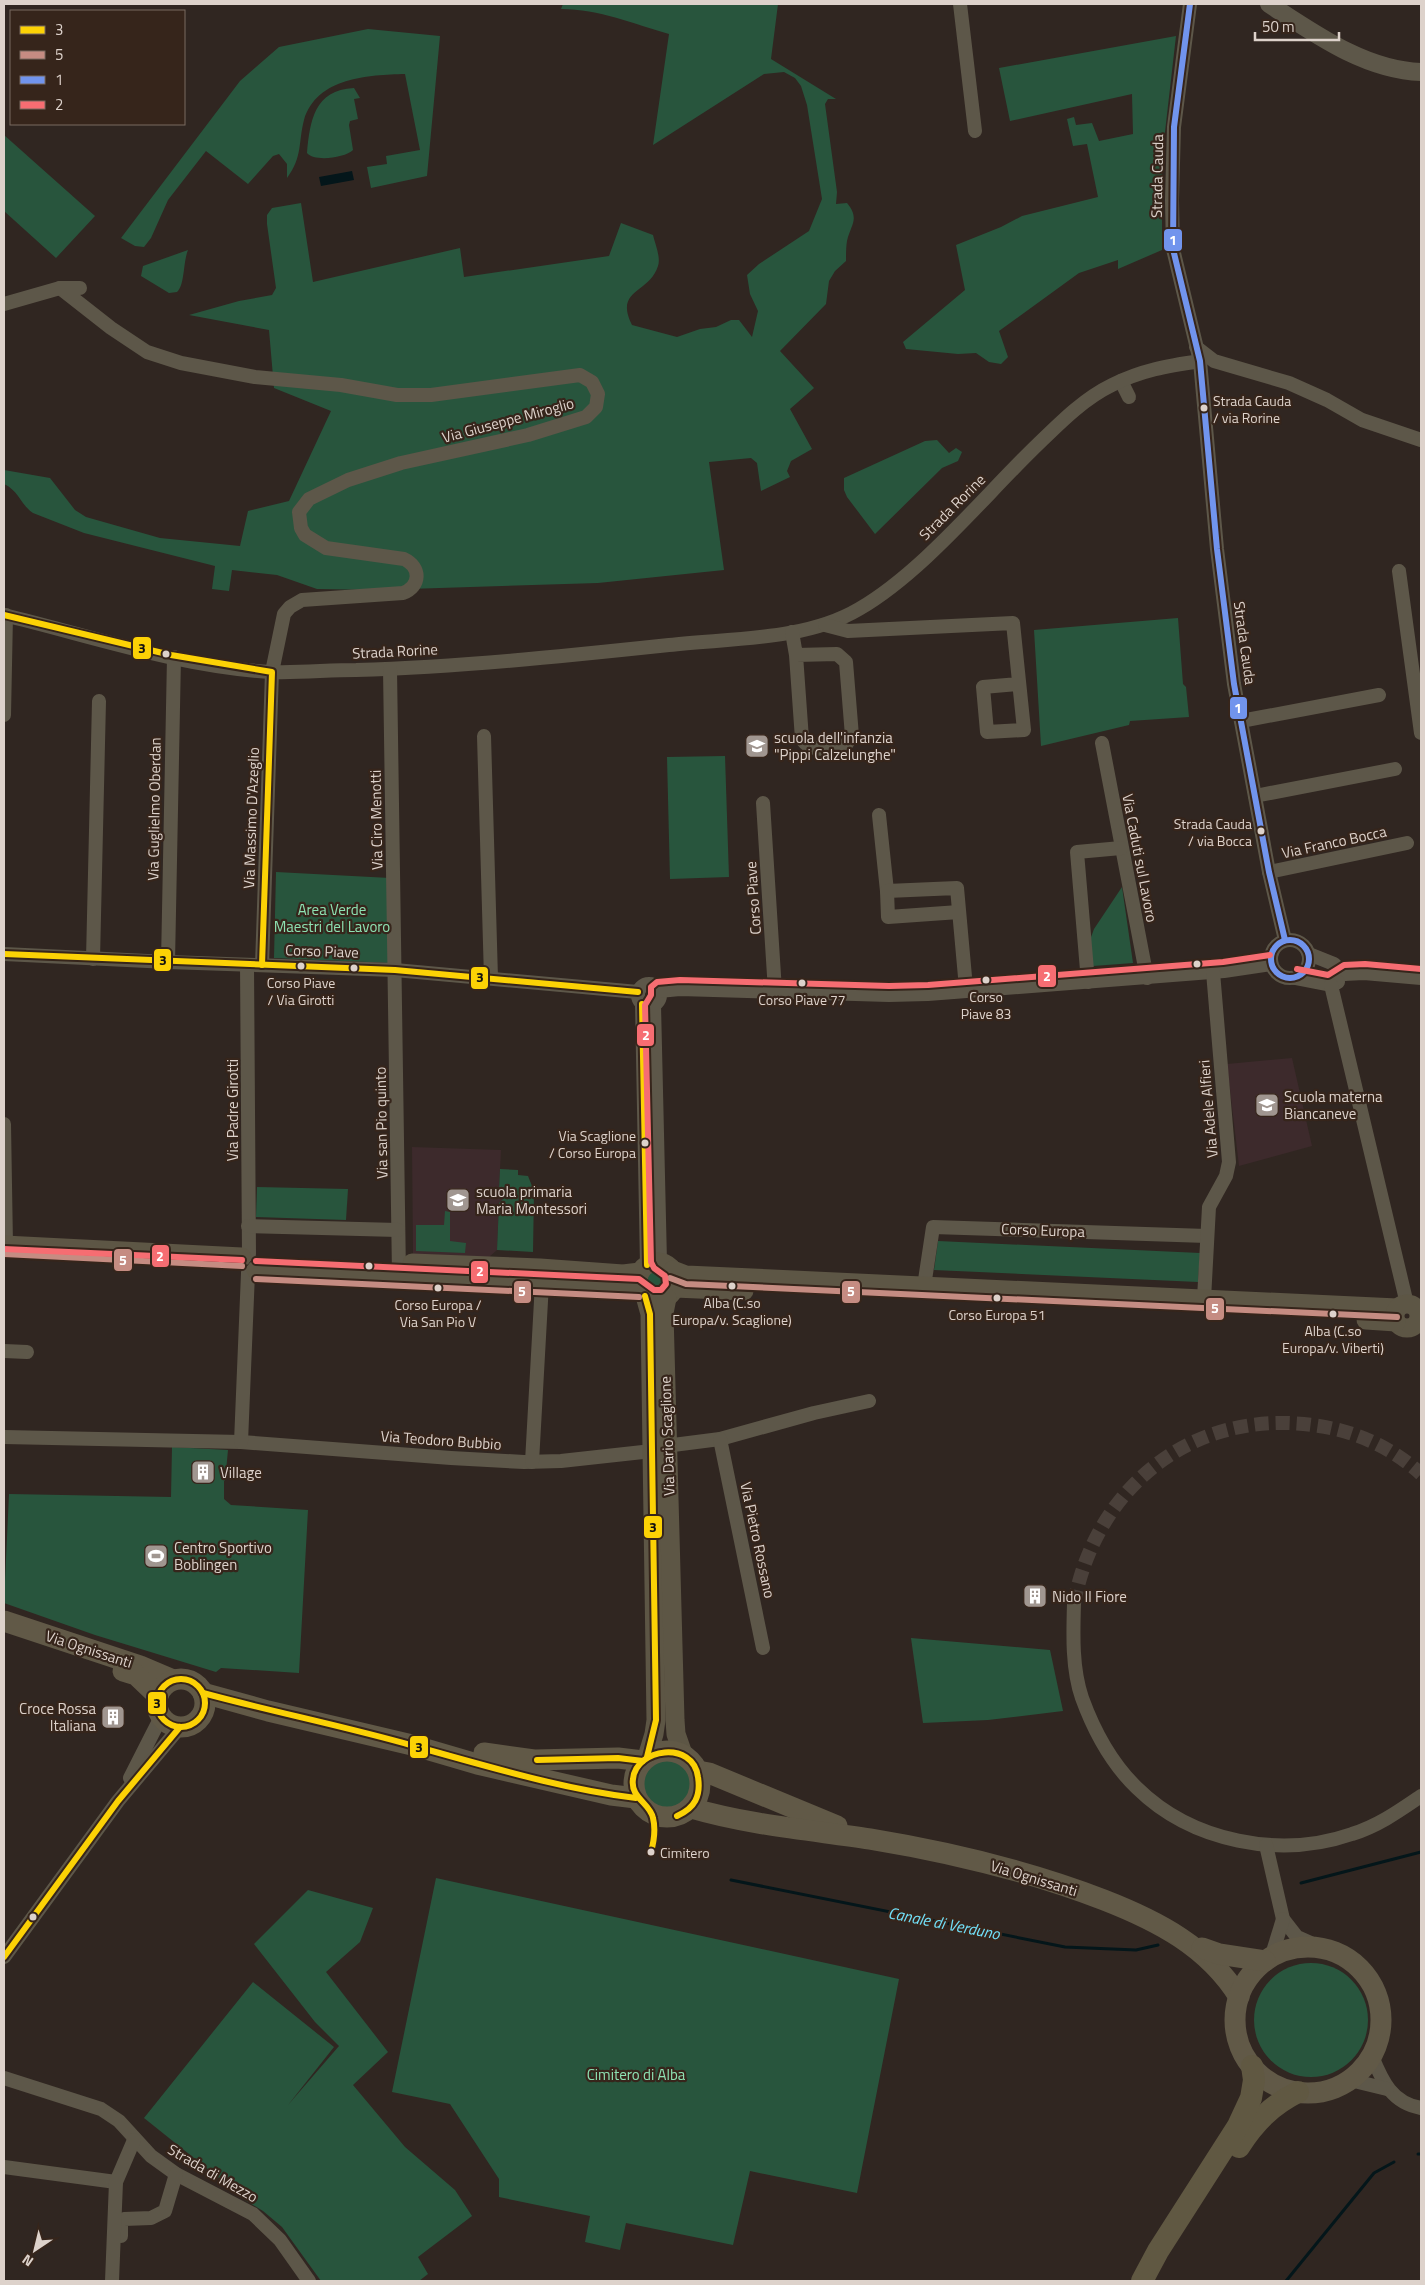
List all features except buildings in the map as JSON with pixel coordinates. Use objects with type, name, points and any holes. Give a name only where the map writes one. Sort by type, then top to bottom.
[{"type":"highway","points":[[1142,2281],[1158,2251],[1238,2126],[1251,2098],[1254,2080],[1252,2066]]},
{"type":"highway","points":[[1155,2281],[1248,2133],[1270,2108],[1298,2092]]},
{"type":"main road","points":[[5,1249],[249,1264],[398,1269],[540,1268],[623,1274],[656,1280],[686,1275],[1204,1299],[1411,1314]]},
{"type":"main road","points":[[398,1269],[542,1283],[656,1280],[1411,1314]]},
{"type":"main road","name":"Via Dario Scaglione","points":[[656,1280],[650,1314],[676,1734],[683,1754]]},
{"type":"main road","name":"Via Dario Scaglione","points":[[645,1759],[654,1734],[656,1720],[659,1449]]},
{"type":"main road","name":"Via Ognissanti","points":[[4,1621],[140,1666],[173,1680]]},
{"type":"main road","name":"Via Ognissanti","points":[[4,1632],[136,1675],[158,1696]]},
{"type":"main road","points":[[180,1679],[193,1682],[203,1701],[195,1723],[170,1722],[158,1710],[158,1696],[166,1684],[173,1680],[180,1679]]},
{"type":"main road","points":[[203,1701],[268,1711],[412,1744],[477,1764],[611,1795],[636,1798]]},
{"type":"main road","points":[[412,1744],[534,1760],[645,1759],[664,1751],[683,1754],[692,1761],[698,1771],[700,1790],[691,1808],[678,1816],[661,1817],[653,1816],[642,1807],[636,1798],[634,1778],[645,1759]]},
{"type":"main road","name":"Via Ognissanti","points":[[698,1771],[710,1773],[872,1840]]},
{"type":"main road","name":"Via Ognissanti","points":[[691,1808],[723,1817],[872,1840],[997,1865],[1070,1887],[1126,1909],[1187,1942],[1219,1954],[1268,1960]]},
{"type":"main road","name":"Via Ognissanti","points":[[1187,1942],[1215,1964],[1239,1998]]},
{"type":"main road","points":[[1293,1949],[1324,1949],[1354,1964],[1375,1990],[1381,2012],[1380,2035],[1372,2056],[1350,2080],[1326,2091],[1298,2092],[1278,2086],[1252,2066],[1240,2045],[1236,2033],[1236,2009],[1245,1984],[1268,1960],[1293,1949]]},
{"type":"street","points":[[960,4],[975,131]]},
{"type":"street","name":"Strada Cauda","points":[[1190,4],[1174,127],[1173,249],[1200,361],[1217,549],[1234,684],[1268,872],[1285,940]]},
{"type":"street","points":[[1269,4],[1363,60],[1406,72],[1421,72]]},
{"type":"street","points":[[4,304],[60,288],[80,288]]},
{"type":"street","name":"Via Giuseppe Miroglio","points":[[60,288],[111,328],[147,352],[181,363],[255,377],[341,385],[397,395],[431,395],[573,376],[586,378],[596,387],[598,394],[596,407],[586,417],[528,435],[401,464],[348,480],[309,499],[299,512],[299,520],[305,535],[311,540],[326,548],[404,559],[414,565],[416,582],[413,587],[403,593],[312,598],[290,607],[282,622],[272,672]]},
{"type":"street","points":[[1196,346],[1214,361],[1289,383],[1327,400],[1362,420],[1421,440]]},
{"type":"street","name":"Strada Rorine","points":[[5,615],[174,657],[215,665],[272,672],[390,669],[541,658],[730,638],[778,636],[825,625],[859,610],[896,584],[1066,417],[1110,386],[1152,368],[1200,361]]},
{"type":"street","points":[[1121,381],[1130,398]]},
{"type":"street","points":[[1399,571],[1416,651],[1421,733]]},
{"type":"street","points":[[4,715],[5,615]]},
{"type":"street","points":[[825,625],[848,631],[1013,623],[1019,684]]},
{"type":"street","points":[[792,632],[796,655],[802,739],[807,746],[815,748],[845,746],[852,736],[846,662],[837,654],[796,655]]},
{"type":"street","name":"Via Guglielmo Oberdan","points":[[168,962],[174,657]]},
{"type":"street","name":"Via Ciro Menotti","points":[[390,669],[395,970]]},
{"type":"street","name":"Via Massimo D'Azeglio","points":[[262,965],[272,672]]},
{"type":"street","points":[[1241,721],[1380,695]]},
{"type":"street","points":[[93,958],[99,701]]},
{"type":"street","points":[[484,736],[491,978]]},
{"type":"street","name":"Via Caduti sul Lavoro","points":[[1102,743],[1147,978]]},
{"type":"street","points":[[1255,796],[1395,769]]},
{"type":"street","name":"Corso Piave","points":[[763,804],[775,991]]},
{"type":"street","points":[[879,815],[888,917],[959,912]]},
{"type":"street","name":"Via Franco Bocca","points":[[1268,872],[1407,843]]},
{"type":"street","points":[[1088,982],[1076,852],[1121,848]]},
{"type":"street","points":[[887,891],[957,888],[966,991]]},
{"type":"street","points":[[1344,974],[1340,980],[1331,985],[1280,976],[1271,964],[1273,950],[1285,940],[1300,943],[1309,954],[1334,964],[1344,974],[1364,973],[1421,978]]},
{"type":"street","name":"Corso Piave","points":[[4,954],[395,970],[491,978],[645,1000],[642,986],[649,984],[655,986],[659,992],[680,989],[889,995],[1147,978],[1271,964]]},
{"type":"street","points":[[1295,978],[1307,969],[1309,954]]},
{"type":"street","name":"Via Padre Girotti","points":[[241,1442],[249,1264],[246,965]]},
{"type":"street","name":"Via san Pio quinto","points":[[395,970],[398,1269]]},
{"type":"street","name":"Via Adele Alfieri","points":[[1204,1299],[1209,1207],[1226,1176],[1230,1162],[1213,972]]},
{"type":"street","points":[[1331,985],[1411,1314]]},
{"type":"street","points":[[645,1000],[660,998],[659,992]]},
{"type":"street","name":"Via Dario Scaglione","points":[[645,1000],[656,1280]]},
{"type":"street","points":[[4,1124],[5,1249]]},
{"type":"street","points":[[248,1226],[398,1230]]},
{"type":"street","name":"Corso Europa","points":[[925,1280],[933,1227],[1207,1236]]},
{"type":"street","points":[[532,1462],[542,1283]]},
{"type":"street","points":[[4,1351],[27,1352]]},
{"type":"street","name":"Via Teodoro Bubbio","points":[[4,1437],[241,1442],[451,1458],[532,1462],[659,1449],[720,1439],[814,1413],[869,1401]]},
{"type":"street","name":"Via Pietro Rossano","points":[[720,1439],[763,1648]]},
{"type":"street","points":[[1074,1604],[1075,1661],[1082,1697],[1099,1739],[1131,1780],[1173,1815],[1208,1832],[1249,1843],[1266,1845],[1311,1843],[1351,1835],[1390,1818],[1421,1796]]},
{"type":"street","points":[[4,1957],[118,1801],[170,1722]]},
{"type":"street","points":[[118,1801],[170,1722]]},
{"type":"street","points":[[1266,1845],[1283,1919],[1297,1937],[1324,1949]]},
{"type":"street","points":[[1268,1960],[1283,1919]]},
{"type":"street","points":[[1372,2056],[1387,2089]]},
{"type":"street","name":"Strada di Mezzo","points":[[4,2078],[101,2109],[119,2121],[134,2140],[151,2156],[176,2174],[253,2214],[280,2240],[309,2281]]},
{"type":"street","points":[[1350,2080],[1387,2089],[1407,2104],[1421,2108]]},
{"type":"street","points":[[112,2281],[116,2182],[134,2140]]},
{"type":"street","points":[[4,2167],[116,2182]]},
{"type":"street","points":[[120,2281],[121,2223],[124,2219],[151,2218],[165,2211],[176,2174]]},
{"type":"shaded area","points":[[352,171],[354,180],[321,186],[319,177]]},
{"type":"shaded area","name":"Scuola materna Biancaneve","points":[[1292,1058],[1312,1146],[1239,1166],[1227,1064]]},
{"type":"shaded area","name":"scuola primaria Maria Montessori","points":[[412,1147],[501,1150],[499,1190],[507,1196],[499,1203],[497,1250],[489,1257],[413,1254]]},
{"type":"green space","points":[[563,4],[778,4],[771,59],[836,99],[828,99],[825,104],[837,192],[836,204],[847,203],[854,218],[847,241],[846,261],[835,271],[829,281],[826,304],[780,351],[814,388],[790,409],[812,449],[791,461],[787,471],[790,477],[761,491],[757,463],[751,458],[709,462],[724,570],[598,583],[377,590],[317,589],[277,575],[232,570],[229,591],[212,589],[215,566],[84,533],[33,513],[13,490],[4,484],[4,470],[50,478],[75,510],[86,517],[160,538],[240,546],[248,511],[289,501],[331,411],[274,388],[269,330],[189,315],[239,301],[272,295],[276,288],[267,215],[272,208],[301,203],[313,282],[460,248],[464,277],[609,256],[621,223],[653,235],[659,259],[654,275],[635,292],[627,305],[632,325],[677,337],[700,329],[716,327],[731,320],[739,320],[752,337],[758,311],[750,294],[747,275],[759,264],[809,231],[822,199],[807,105],[801,86],[795,78],[784,72],[764,74],[653,145],[669,34],[603,14],[561,9]]},
{"type":"green space","points":[[368,29],[440,36],[427,176],[371,188],[367,167],[387,164],[386,156],[420,150],[405,74],[346,81],[320,95],[311,106],[304,120],[296,163],[287,178],[287,164],[279,154],[273,156],[248,184],[206,151],[168,200],[151,238],[144,247],[135,246],[121,238],[240,81],[279,47]]},
{"type":"green space","points":[[1176,36],[1162,158],[1162,250],[1118,269],[1118,260],[1079,273],[999,331],[1008,357],[1001,364],[989,362],[976,353],[958,354],[906,349],[903,342],[965,290],[956,245],[1001,227],[1022,216],[1098,197],[1087,144],[1073,146],[1067,119],[1074,117],[1076,125],[1092,123],[1099,141],[1133,134],[1132,94],[1010,121],[999,68]]},
{"type":"green space","points":[[354,88],[360,98],[354,99],[358,119],[350,121],[349,125],[353,150],[349,153],[330,158],[311,156],[307,153],[310,130],[317,109],[322,101],[330,94]]},
{"type":"green space","points":[[4,135],[95,216],[56,258],[4,211]]},
{"type":"green space","points":[[188,250],[183,279],[177,292],[169,293],[141,276],[143,266]]},
{"type":"green space","points":[[937,440],[949,453],[956,448],[962,452],[958,461],[942,468],[875,534],[847,497],[844,490],[844,478],[925,441]]},
{"type":"green space","points":[[1178,618],[1183,684],[1186,687],[1189,717],[1130,721],[1129,725],[1041,746],[1034,630]]},
{"type":"green space","points":[[725,756],[729,877],[670,879],[667,757]]},
{"type":"green space","name":"Area Verde Maestri del Lavoro","points":[[276,872],[390,878],[391,963],[274,958]]},
{"type":"green space","points":[[1122,887],[1133,963],[1093,966],[1090,940],[1094,929]]},
{"type":"green space","points":[[500,1169],[518,1170],[518,1175],[528,1176],[534,1191],[533,1252],[497,1250],[499,1203],[506,1196],[499,1190]]},
{"type":"green space","points":[[257,1187],[348,1189],[346,1220],[256,1217]]},
{"type":"green space","points":[[445,1211],[450,1212],[450,1241],[466,1243],[465,1253],[416,1251],[416,1225],[444,1225]]},
{"type":"green space","points":[[938,1241],[1200,1253],[1198,1282],[934,1270]]},
{"type":"green space","points":[[657,1270],[665,1273],[668,1281],[665,1289],[657,1292],[649,1289],[646,1281],[649,1273]]},
{"type":"green space","name":"Centro Sportivo Boblingen","points":[[172,1447],[228,1450],[226,1471],[228,1478],[224,1481],[224,1499],[231,1505],[308,1510],[299,1673],[221,1668],[216,1672],[95,1635],[4,1603],[9,1494],[171,1497]]},
{"type":"green space","points":[[911,1638],[1050,1650],[1063,1711],[988,1720],[923,1723]]},
{"type":"green space","points":[[662,1759],[672,1759],[685,1766],[692,1779],[692,1789],[685,1802],[672,1809],[662,1809],[653,1805],[646,1798],[642,1789],[642,1779],[646,1770],[653,1763]]},
{"type":"green space","name":"Cimitero di Alba","points":[[436,1878],[899,1979],[857,2193],[750,2171],[733,2245],[626,2223],[620,2250],[585,2242],[590,2216],[499,2197],[499,2179],[450,2104],[392,2092]]},
{"type":"green space","points":[[308,1890],[373,1908],[360,1942],[326,1972],[388,2052],[353,2085],[405,2147],[455,2190],[472,2216],[418,2257],[428,2274],[419,2281],[321,2281],[282,2227],[263,2211],[222,2186],[224,2182],[144,2118],[253,1982],[334,2047],[288,2105],[339,2046],[315,2022],[254,1944]]},
{"type":"green space","points":[[1311,1963],[1333,1967],[1351,1980],[1364,1998],[1368,2020],[1364,2042],[1351,2060],[1333,2073],[1311,2077],[1289,2073],[1271,2060],[1258,2042],[1254,2020],[1258,1998],[1271,1980],[1289,1967]]},
{"type":"waterway","name":"Canale di Verduno","points":[[1301,1883],[1421,1852]]},
{"type":"waterway","name":"Canale di Verduno","points":[[731,1880],[1065,1947],[1136,1950],[1158,1945]]},
{"type":"waterway","points":[[1286,2281],[1374,2173],[1394,2162]]},
{"type":"tunnel","points":[[1074,1604],[1085,1562],[1103,1525],[1127,1492],[1156,1465],[1189,1444],[1227,1430],[1268,1423],[1312,1425],[1342,1431],[1370,1441],[1397,1455],[1421,1474]]},
{"type":"transit line","name":"1","points":[[1190,4],[1174,127],[1173,249],[1200,361],[1217,549],[1234,684],[1269,872],[1285,940]]},
{"type":"transit line","name":"3","points":[[4,615],[171,655],[272,672],[262,965]]},
{"type":"transit line","name":"1","points":[[1290,940],[1304,945],[1309,959],[1304,973],[1290,978],[1276,973],[1271,959],[1276,945],[1290,940]]},
{"type":"transit line","name":"3","points":[[4,954],[395,970],[638,992]]},
{"type":"transit line","name":"2","points":[[256,1261],[639,1279],[654,1290],[661,1290],[666,1284],[665,1276],[654,1268],[651,1262],[645,1005],[651,995],[651,987],[657,982],[680,980],[889,986],[928,985],[1223,962],[1270,955]]},
{"type":"transit line","name":"2","points":[[1297,969],[1328,975],[1344,965],[1365,964],[1421,969]]},
{"type":"transit line","name":"3","points":[[642,1004],[647,1265]]},
{"type":"transit line","name":"2","points":[[4,1249],[242,1260]]},
{"type":"transit line","name":"5","points":[[4,1254],[242,1266]]},
{"type":"transit line","name":"5","points":[[670,1278],[686,1284],[1397,1317]]},
{"type":"transit line","name":"5","points":[[256,1279],[639,1297]]},
{"type":"transit line","name":"3","points":[[645,1296],[650,1314],[656,1720],[647,1757]]},
{"type":"transit line","name":"3","points":[[181,1679],[190,1681],[198,1686],[203,1694],[205,1703],[203,1712],[198,1720],[190,1725],[181,1727],[172,1725],[164,1720],[159,1712],[157,1703],[159,1694],[164,1686],[172,1681],[181,1679]]},
{"type":"transit line","name":"3","points":[[203,1693],[335,1725],[524,1776],[580,1789],[636,1798]]},
{"type":"transit line","name":"3","points":[[4,1957],[118,1801],[180,1727]]},
{"type":"transit line","name":"3","points":[[651,1852],[654,1835],[653,1818],[648,1808],[634,1791],[633,1779],[636,1768],[644,1760],[654,1755],[676,1753],[686,1757],[694,1765],[698,1777],[699,1790],[692,1805],[677,1816]]},
{"type":"transit line","name":"3","points":[[537,1760],[618,1758],[643,1761]]},
{"type":"place","name":"Strada Cauda / via Rorine","points":[[1204,408]]},
{"type":"place","name":"scuola dell'infanzia \"Pippi Calzelunghe\"","points":[[757,746]]},
{"type":"place","name":"Strada Cauda / via Bocca","points":[[1261,831]]},
{"type":"place","name":"Corso Piave / Via Girotti","points":[[301,966]]},
{"type":"place","name":"Corso Piave 83","points":[[986,980]]},
{"type":"place","name":"Corso Piave 77","points":[[802,983]]},
{"type":"place","name":"Scuola materna Biancaneve","points":[[1267,1105]]},
{"type":"place","name":"Via Scaglione / Corso Europa","points":[[645,1143]]},
{"type":"place","name":"scuola primaria Maria Montessori","points":[[458,1200]]},
{"type":"place","name":"Alba (C.so Europa/v. Scaglione)","points":[[732,1286]]},
{"type":"place","name":"Corso Europa / Via San Pio V","points":[[438,1288]]},
{"type":"place","name":"Corso Europa 51","points":[[997,1298]]},
{"type":"place","name":"Alba (C.so Europa/v. Viberti)","points":[[1333,1314]]},
{"type":"place","name":"Village","points":[[203,1472]]},
{"type":"place","name":"Centro Sportivo Boblingen","points":[[156,1556]]},
{"type":"place","name":"Nido Il Fiore","points":[[1035,1596]]},
{"type":"place","name":"Croce Rossa Italiana","points":[[113,1717]]},
{"type":"place","name":"Cimitero","points":[[651,1852]]}]
